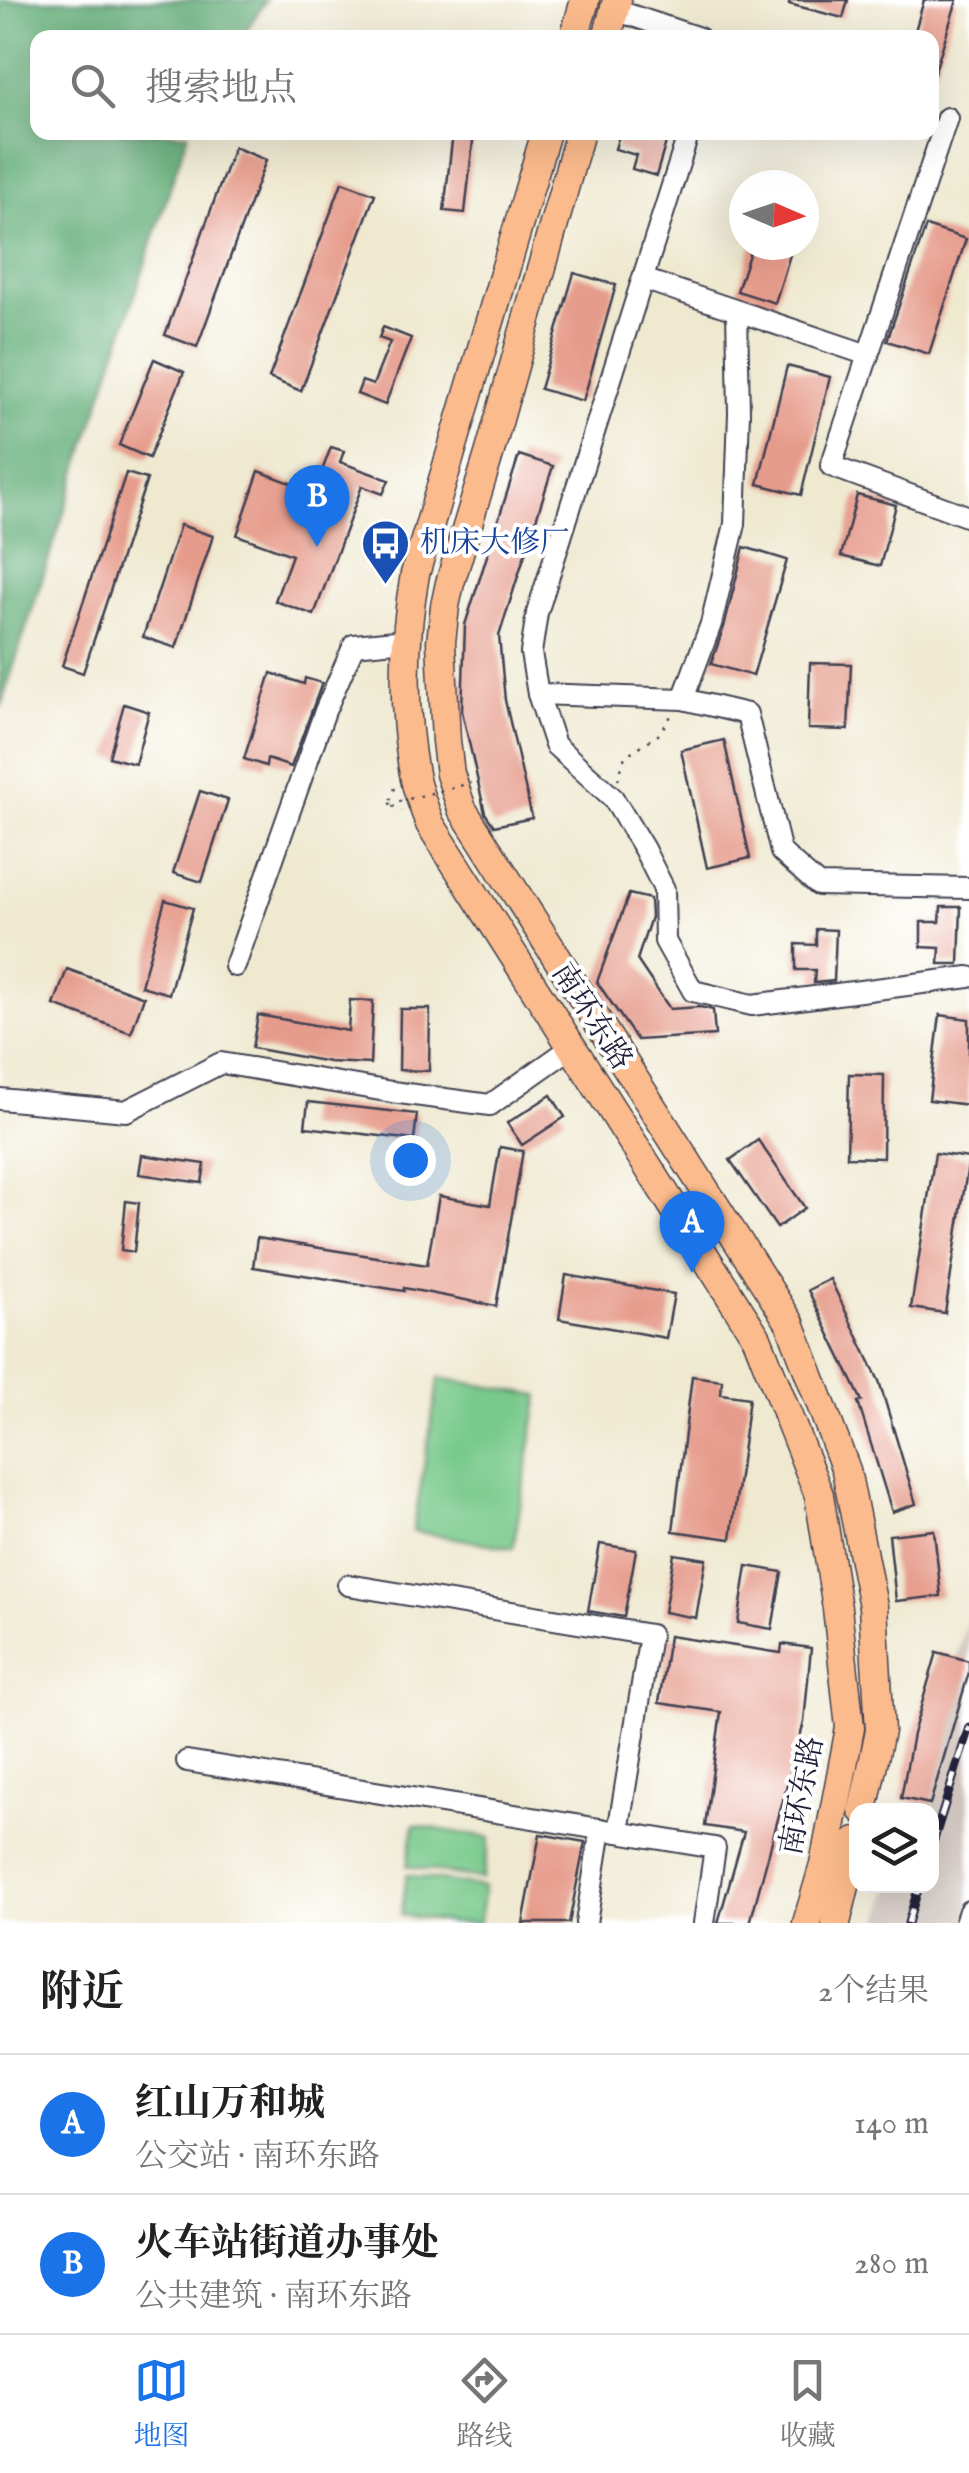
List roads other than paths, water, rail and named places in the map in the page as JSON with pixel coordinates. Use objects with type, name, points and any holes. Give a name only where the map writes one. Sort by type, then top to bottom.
[{"type":"highway","points":[[576,30],[585,0]]},
{"type":"highway","points":[[609,30],[616,5]]},
{"type":"highway","name":"南环东路","points":[[544,140],[416,574],[406,640],[410,744],[416,782],[430,824],[757,1338],[819,1494],[850,1728],[824,1865],[807,1923]]},
{"type":"highway","name":"南环东路","points":[[578,140],[450,583],[441,642],[450,774],[462,809],[790,1323],[846,1470],[873,1606],[880,1731],[865,1803]]},
{"type":"highway","name":"南环东路","points":[[836,1923],[849,1870]]},
{"type":"street","points":[[616,5],[679,30]]},
{"type":"street","points":[[939,139],[946,118]]},
{"type":"street","points":[[686,140],[536,613],[532,653],[538,694],[554,745],[613,798],[644,849],[664,889],[665,941],[693,991],[752,1005],[969,977]]},
{"type":"street","points":[[939,140],[831,466],[969,518]]},
{"type":"street","points":[[642,279],[868,355]]},
{"type":"street","points":[[683,699],[711,624],[735,524],[737,311]]},
{"type":"street","points":[[235,966],[326,711],[354,645],[406,640]]},
{"type":"street","points":[[538,694],[683,699],[747,714],[781,852],[818,884],[969,888]]},
{"type":"street","points":[[0,1099],[126,1112],[221,1062],[490,1105],[572,1046]]},
{"type":"street","points":[[348,1585],[650,1635],[610,1830],[586,1923]]},
{"type":"street","points":[[187,1761],[715,1848],[704,1923]]},
{"type":"street","points":[[965,1923],[969,1911]]},
{"type":"railway","points":[[939,1823],[969,1727]]},
{"type":"railway","points":[[908,1923],[917,1893]]},
{"type":"place","name":"火车站街道办事处","points":[[317,547]]},
{"type":"place","name":"机床大修厂","points":[[385,586]]},
{"type":"place","name":"红山万和城","points":[[692,1273]]}]
